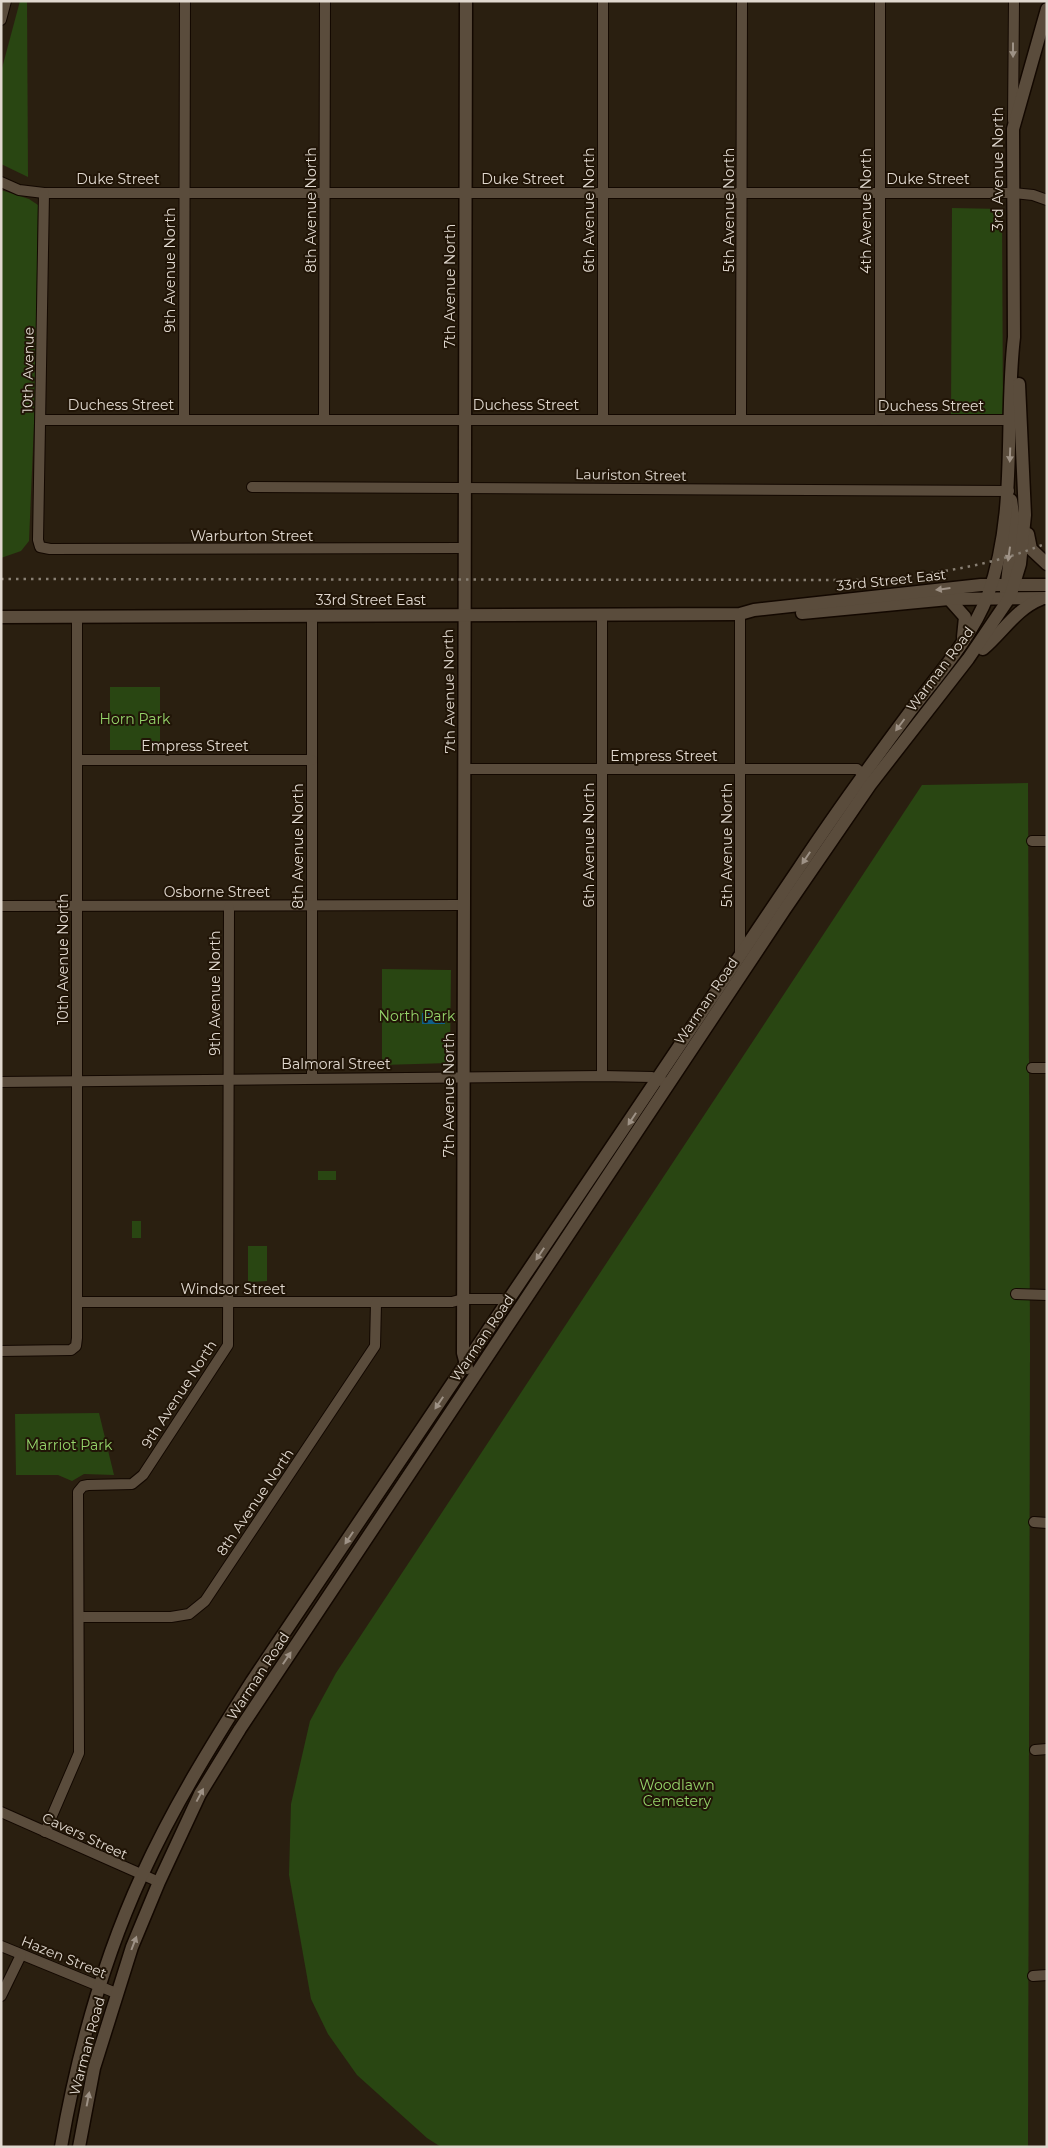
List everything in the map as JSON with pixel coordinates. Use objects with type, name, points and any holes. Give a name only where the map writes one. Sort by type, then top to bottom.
[{"type":"main road","name":"7th Avenue North","points":[[465,1364],[463,1299],[463,615],[465,601],[466,1]]},
{"type":"main road","points":[[1013,129],[1047,9]]},
{"type":"main road","name":"3rd Avenue North","points":[[987,597],[992,584],[1009,491],[1011,363],[1014,337],[1013,129]]},
{"type":"main road","name":"3rd Avenue North","points":[[1010,597],[1010,584],[1022,553],[1025,495],[1018,363],[1014,337]]},
{"type":"main road","points":[[1009,491],[1014,520],[1010,584]]},
{"type":"main road","points":[[1025,495],[1029,541],[1038,558],[1047,564]]},
{"type":"main road","name":"33rd Street East","points":[[1,616],[740,614],[754,610],[992,584],[1010,584],[1046,593]]},
{"type":"main road","points":[[959,671],[1019,613],[1046,593]]},
{"type":"main road","name":"33rd Street East","points":[[740,614],[749,618],[948,599],[1010,597],[1046,593]]},
{"type":"main road","name":"Warman Road","points":[[78,2147],[94,2068],[116,1993],[159,1882],[200,1794],[240,1729],[474,1377],[664,1082],[740,957],[863,774],[961,644],[987,597]]},
{"type":"main road","name":"Warman Road","points":[[62,2147],[83,2052],[100,1988],[141,1876],[195,1770],[252,1681],[506,1304],[664,1082],[870,785],[959,671],[1010,597]]},
{"type":"main road","points":[[948,599],[965,617],[961,644]]},
{"type":"main road","points":[[465,1364],[474,1377]]},
{"type":"street","points":[[1,20],[6,1]]},
{"type":"street","name":"9th Avenue North","points":[[184,419],[185,1]]},
{"type":"street","name":"8th Avenue North","points":[[324,419],[326,1]]},
{"type":"street","name":"6th Avenue North","points":[[603,1],[603,419]]},
{"type":"street","name":"5th Avenue North","points":[[741,419],[742,1]]},
{"type":"street","name":"4th Avenue North","points":[[880,1],[880,420]]},
{"type":"street","name":"3rd Avenue North","points":[[1013,129],[1014,1]]},
{"type":"street","name":"Duke Street","points":[[1,182],[19,190],[44,193],[1013,193],[1033,195],[1047,200]]},
{"type":"street","name":"10th Avenue","points":[[40,547],[38,540],[44,193]]},
{"type":"street","name":"Duchess Street","points":[[41,420],[465,418],[1011,420]]},
{"type":"street","name":"Lauriston Street","points":[[252,487],[1009,491]]},
{"type":"street","name":"Warburton Street","points":[[40,547],[89,549],[464,548]]},
{"type":"street","name":"5th Avenue North","points":[[740,614],[742,769],[740,957]]},
{"type":"street","name":"8th Avenue North","points":[[312,615],[312,1078]]},
{"type":"street","name":"6th Avenue North","points":[[602,615],[602,1076]]},
{"type":"street","name":"10th Avenue North","points":[[77,616],[78,1302]]},
{"type":"street","name":"Empress Street","points":[[77,760],[312,760]]},
{"type":"street","name":"Empress Street","points":[[464,769],[857,769],[863,774]]},
{"type":"street","points":[[1032,841],[1047,840]]},
{"type":"street","name":"Osborne Street","points":[[1,906],[463,905]]},
{"type":"street","name":"9th Avenue North","points":[[45,1832],[79,1753],[78,1492],[83,1486],[88,1485],[132,1484],[143,1474],[228,1345],[229,907]]},
{"type":"street","points":[[1032,1068],[1047,1068]]},
{"type":"street","name":"Balmoral Street","points":[[1,1082],[77,1083],[228,1079],[602,1076],[664,1082]]},
{"type":"street","points":[[1016,1294],[1047,1295]]},
{"type":"street","name":"Windsor Street","points":[[78,1302],[376,1303],[501,1299],[506,1304]]},
{"type":"street","points":[[1,1351],[71,1350],[76,1346],[78,1302]]},
{"type":"street","name":"8th Avenue North","points":[[79,1617],[171,1616],[189,1614],[205,1601],[375,1346],[376,1303]]},
{"type":"street","points":[[1034,1522],[1047,1522]]},
{"type":"street","points":[[1035,1750],[1047,1750]]},
{"type":"street","name":"Cavers Street","points":[[1,1812],[141,1876],[159,1882]]},
{"type":"street","name":"Hazen Street","points":[[1,1946],[116,1993]]},
{"type":"street","points":[[1,1996],[21,1955]]},
{"type":"street","points":[[1034,1976],[1047,1975]]},
{"type":"green space","points":[[20,1],[27,1],[28,177],[1,164],[1,72]]},
{"type":"green space","points":[[1,190],[29,199],[38,205],[35,400],[29,541],[21,551],[1,558]]},
{"type":"green space","points":[[952,208],[1002,209],[1003,417],[951,417]]},
{"type":"green space","name":"Horn Park","points":[[110,687],[160,687],[160,750],[110,750]]},
{"type":"green space","name":"Woodlawn Cemetery","points":[[1028,783],[1030,1350],[1028,2147],[441,2147],[427,2138],[357,2075],[328,2034],[311,1999],[289,1875],[291,1804],[310,1721],[336,1673],[922,785]]},
{"type":"green space","name":"North Park","points":[[382,969],[451,970],[450,1063],[382,1065]]},
{"type":"green space","points":[[318,1171],[336,1171],[336,1180],[318,1180]]},
{"type":"green space","points":[[132,1221],[141,1221],[141,1238],[132,1238]]},
{"type":"green space","points":[[248,1246],[267,1246],[267,1281],[248,1282]]},
{"type":"green space","name":"Marriot Park","points":[[99,1413],[114,1475],[84,1474],[72,1481],[58,1475],[16,1475],[15,1414]]},
{"type":"water","points":[[422,1013],[444,1013],[445,1024],[422,1024]]},
{"type":"railway","points":[[1,579],[858,580],[906,576],[978,565],[1024,552],[1047,543]]}]
